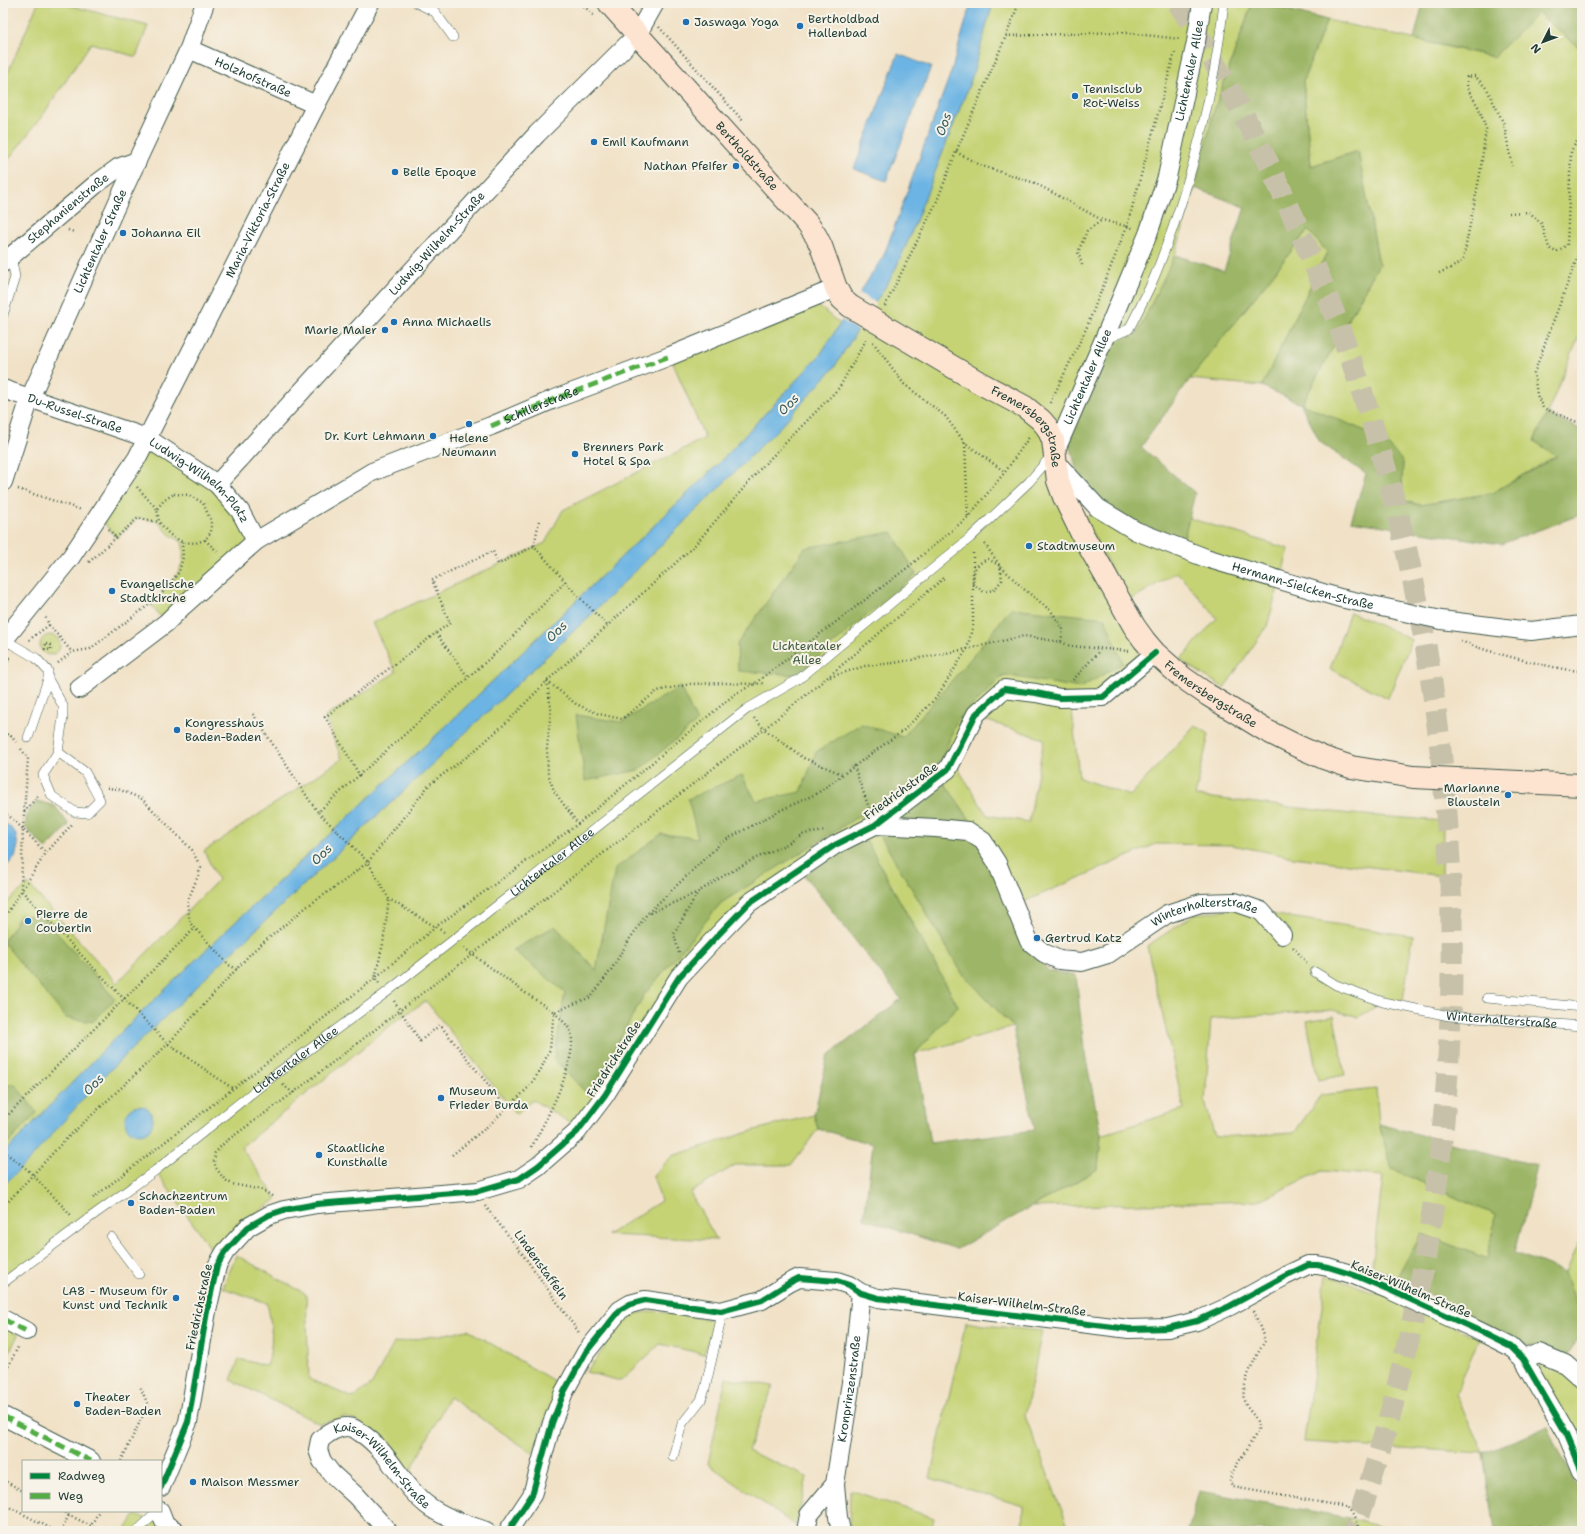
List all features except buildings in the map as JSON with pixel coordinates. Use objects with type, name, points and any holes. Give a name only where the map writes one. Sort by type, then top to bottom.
[{"type":"main road","name":"Bertholdstraße","points":[[601,10],[637,35],[807,223],[821,246],[836,288],[842,298],[865,315]]},
{"type":"main road","name":"Fremersbergstraße","points":[[865,315],[980,383],[1025,407],[1041,420],[1052,440],[1058,481],[1064,497],[1076,522],[1134,626],[1155,653],[1182,677],[1208,695],[1265,730],[1304,750],[1344,765],[1413,777],[1582,784]]},
{"type":"street","name":"Lichtentaler Straße","points":[[10,485],[30,398],[137,161],[190,50],[205,3]]},
{"type":"street","name":"Maria-Viktoria-Straße","points":[[147,438],[316,105],[370,3]]},
{"type":"street","name":"Ludwig-Wilhelm-Straße","points":[[217,484],[537,134],[637,35],[655,3]]},
{"type":"street","name":"Lichtentaler Allee","points":[[1055,456],[1148,234],[1167,177],[1196,42],[1202,3]]},
{"type":"street","name":"Holzhofstraße","points":[[190,50],[316,105]]},
{"type":"street","name":"Stephanienstraße","points":[[7,260],[95,185],[118,168],[137,161]]},
{"type":"street","name":"Schillerstraße","points":[[256,541],[372,472],[491,426],[552,400],[670,356],[836,288]]},
{"type":"street","name":"Du-Russel-Straße","points":[[3,389],[147,438]]},
{"type":"street","name":"Ludwig-Wilhelm-Platz","points":[[9,643],[99,516],[137,458],[147,438],[217,484],[240,511],[256,541]]},
{"type":"street","name":"Hermann-Sielcken-Straße","points":[[1055,456],[1098,508],[1136,531],[1206,558],[1340,598],[1441,620],[1531,631],[1582,625]]},
{"type":"street","points":[[79,689],[166,623],[256,541]]},
{"type":"street","name":"Friedrichstraße","points":[[162,1485],[188,1422],[207,1311],[217,1266],[225,1252],[248,1227],[269,1215],[284,1210],[317,1204],[480,1197],[519,1179],[538,1166],[577,1132],[605,1095],[679,977],[749,903],[834,845],[875,826],[948,769],[976,714],[1004,689],[1036,692],[1060,698],[1103,697],[1155,653]]},
{"type":"street","name":"Winterhalterstraße","points":[[875,826],[936,828],[968,831],[983,841],[997,863],[1029,941],[1044,952],[1059,960],[1082,962],[1108,954],[1168,914],[1201,903],[1236,902],[1261,911],[1282,935]]},
{"type":"street","name":"Kaiser-Wilhelm-Straße","points":[[508,1531],[532,1494],[552,1422],[564,1392],[586,1352],[620,1310],[630,1304],[645,1300],[721,1310],[762,1300],[799,1278],[837,1281],[849,1285],[862,1293],[878,1298],[1129,1329],[1168,1328],[1197,1321],[1230,1306],[1308,1265],[1328,1267],[1392,1291],[1511,1347],[1523,1360],[1567,1435],[1582,1471]]},
{"type":"street","name":"Kronprinzenstraße","points":[[841,1531],[838,1517],[836,1484],[852,1376],[862,1293]]},
{"type":"street","points":[[3,1319],[26,1331]]},
{"type":"street","points":[[1523,1360],[1539,1353],[1566,1364],[1582,1379]]},
{"type":"street","points":[[3,1416],[89,1460]]},
{"type":"street","name":"Kaiser-Wilhelm-Straße","points":[[388,1531],[355,1494],[332,1474],[322,1461],[318,1450],[320,1440],[330,1432],[340,1428],[353,1428],[370,1439],[382,1451],[410,1488],[426,1505],[438,1513],[486,1531]]},
{"type":"street","points":[[806,1531],[809,1515],[836,1484]]},
{"type":"street","points":[[159,1512],[165,1524],[176,1531]]},
{"type":"lane","points":[[417,3],[435,12],[453,37]]},
{"type":"lane","points":[[1104,339],[1129,329],[1158,269],[1177,214],[1200,136],[1212,86],[1224,3]]},
{"type":"lane","points":[[3,315],[15,277],[7,260]]},
{"type":"lane","name":"Lichtentaler Allee","points":[[3,1284],[95,1219],[272,1077],[387,992],[747,709],[799,679],[970,538],[1055,456]]},
{"type":"lane","points":[[9,643],[36,658],[48,675],[62,706],[63,717],[58,752],[43,774],[52,796],[75,812],[87,813],[100,800],[85,772],[58,752]]},
{"type":"lane","points":[[28,738],[48,675]]},
{"type":"lane","name":"Winterhalterstraße","points":[[1315,972],[1336,985],[1382,1002],[1434,1013],[1449,1016],[1582,1026]]},
{"type":"lane","points":[[1486,998],[1582,1007]]},
{"type":"lane","points":[[111,1237],[140,1274]]},
{"type":"lane","points":[[673,1457],[682,1424],[701,1400],[705,1389],[720,1323],[721,1310]]},
{"type":"lane","points":[[137,1531],[158,1512]]},
{"type":"path","points":[[582,3],[601,10]]},
{"type":"path","points":[[865,315],[937,201],[1019,3]]},
{"type":"path","points":[[89,1201],[375,978],[437,926],[578,824],[735,694],[754,684],[907,568],[968,517],[1005,472],[1041,420],[1086,329],[1127,226],[1180,31]]},
{"type":"path","points":[[1006,36],[1119,32],[1178,38]]},
{"type":"path","points":[[1439,273],[1453,267],[1463,260],[1480,174],[1486,129],[1479,108],[1467,88],[1467,77],[1476,76],[1487,89],[1504,124],[1512,166]]},
{"type":"path","points":[[1509,213],[1529,212],[1542,224],[1549,248],[1556,252],[1566,245],[1571,151],[1582,133]]},
{"type":"path","points":[[956,152],[982,166],[1035,184],[1102,220],[1127,226],[1148,234]]},
{"type":"path","points":[[1082,265],[1078,252],[1087,231],[1102,220]]},
{"type":"path","points":[[1582,246],[1534,373],[1537,395],[1543,408],[1582,424]]},
{"type":"path","points":[[3,1207],[63,1142],[168,1044],[253,952],[288,922],[368,862],[430,784],[472,753],[508,721],[547,681],[693,547],[761,468],[839,388],[868,336],[904,384],[945,416],[965,443],[1005,472]]},
{"type":"path","points":[[554,1012],[591,997],[611,970],[647,914],[722,842],[779,811],[816,794],[904,730],[936,698],[967,649],[972,625],[973,553],[968,517],[965,443]]},
{"type":"path","points":[[126,475],[158,509]]},
{"type":"path","points":[[10,485],[99,516]]},
{"type":"path","points":[[174,494],[189,495],[203,503],[211,521],[211,532],[204,540],[195,543],[182,542],[169,534],[159,522],[158,509],[164,500],[174,494]]},
{"type":"path","points":[[88,563],[138,518],[159,522]]},
{"type":"path","points":[[534,546],[539,521]]},
{"type":"path","points":[[983,525],[985,544],[1000,566],[1024,590],[1052,611],[1063,628],[1061,642]]},
{"type":"path","points":[[48,675],[72,652],[90,649],[150,604],[164,591],[179,572],[184,557],[182,542]]},
{"type":"path","points":[[967,559],[985,544]]},
{"type":"path","points":[[534,546],[577,595],[607,625]]},
{"type":"path","points":[[360,776],[325,717],[450,622],[432,580],[493,551],[498,564],[534,546]]},
{"type":"path","points":[[973,584],[974,570],[979,563],[988,559],[1000,566]]},
{"type":"path","points":[[973,584],[984,592],[994,590],[1002,580],[1000,566]]},
{"type":"path","points":[[284,1210],[275,1199],[262,1190],[232,1184],[225,1180],[216,1168],[214,1162],[215,1153],[224,1142],[270,1111],[764,729],[828,677],[949,574]]},
{"type":"path","points":[[318,812],[508,642],[566,581]]},
{"type":"path","points":[[44,613],[49,625],[72,652]]},
{"type":"path","points":[[9,643],[49,625]]},
{"type":"path","points":[[436,633],[468,678]]},
{"type":"path","points":[[799,679],[828,677],[865,666],[894,663],[1024,636],[1061,642],[1070,646],[1155,653]]},
{"type":"path","points":[[1060,698],[1078,673],[1100,649]]},
{"type":"path","points":[[547,681],[576,704],[599,714],[622,718],[657,691],[690,684],[769,683]]},
{"type":"path","points":[[547,681],[551,710],[547,748],[548,773],[554,791],[578,824]]},
{"type":"path","points":[[735,694],[764,729],[804,758],[844,775]]},
{"type":"path","points":[[253,714],[318,812],[368,862],[389,899],[437,926]]},
{"type":"path","points":[[3,734],[10,735],[28,758],[23,828],[21,890],[168,1044],[232,1088]]},
{"type":"path","points":[[854,766],[864,793]]},
{"type":"path","points":[[24,812],[47,784]]},
{"type":"path","points":[[108,788],[142,799],[192,850],[202,868],[187,902],[190,923],[230,965],[237,969]]},
{"type":"path","points":[[3,919],[46,853],[83,813]]},
{"type":"path","points":[[3,814],[8,815],[23,828],[46,853]]},
{"type":"path","points":[[647,914],[698,892],[731,872],[787,844],[802,834],[831,830]]},
{"type":"path","points":[[698,892],[674,934],[679,953],[698,956]]},
{"type":"path","points":[[375,978],[383,944],[389,899]]},
{"type":"path","points":[[3,1120],[194,928]]},
{"type":"path","points":[[1282,935],[1315,972]]},
{"type":"path","points":[[472,954],[554,1012],[571,1032],[572,1042],[565,1075],[550,1110],[529,1151]]},
{"type":"path","points":[[401,1010],[420,1042],[440,1025],[507,1108]]},
{"type":"path","points":[[452,1155],[488,1126],[528,1088],[541,1069],[550,1049],[554,1012]]},
{"type":"path","points":[[3,1151],[28,1170],[71,1215]]},
{"type":"path","points":[[65,1220],[77,1210]]},
{"type":"path","points":[[1248,1296],[1264,1341],[1250,1368],[1244,1388],[1244,1402],[1259,1422],[1258,1430],[1231,1474],[1230,1483],[1233,1488],[1347,1507],[1353,1515],[1360,1531]]},
{"type":"path","points":[[3,1377],[26,1331]]},
{"type":"path","points":[[121,1460],[148,1404],[140,1386]]},
{"type":"path","points":[[3,1480],[22,1490]]},
{"type":"path","points":[[3,1504],[56,1531]]},
{"type":"path","points":[[63,1512],[101,1531]]},
{"type":"path","points":[[88,1531],[98,1512]]},
{"type":"path","points":[[61,1531],[69,1515]]},
{"type":"path","points":[[3,1529],[7,1531]]},
{"type":"green space","points":[[38,3],[61,3],[148,26],[136,57],[91,43],[43,115],[3,166],[3,84]]},
{"type":"green space","name":"Lichtentaler Allee","points":[[993,3],[1252,3],[1213,114],[1195,188],[1175,255],[1137,334],[1055,461],[1155,653],[1103,697],[1004,690],[948,769],[719,934],[575,1126],[533,1100],[516,1114],[426,1001],[397,1020],[241,1147],[277,1199],[243,1222],[213,1252],[155,1170],[3,1283],[3,1186],[17,1171],[3,1159],[3,906],[28,884],[117,983],[218,880],[204,851],[342,759],[325,717],[396,672],[372,623],[545,543],[563,510],[705,438],[670,356],[809,298],[840,324],[820,355],[717,465],[445,727],[215,941],[228,956],[597,609],[763,443],[833,369],[892,276],[908,241],[971,80]]},
{"type":"green space","points":[[1252,3],[1261,3],[1327,20],[1303,81],[1311,166],[1358,151],[1379,264],[1302,404],[1382,438],[1403,462],[1401,500],[1420,505],[1492,493],[1557,456],[1534,441],[1547,414],[1582,430],[1582,514],[1501,544],[1351,521],[1366,474],[1320,442],[1301,404],[1262,386],[1327,252],[1308,230],[1190,379],[1141,447],[1195,493],[1184,538],[1140,525],[1104,503],[1078,476],[1072,451],[1064,431],[1104,339],[1137,334],[1175,255],[1224,271],[1245,207],[1195,188],[1213,114]]},
{"type":"green space","points":[[1423,3],[1582,3],[1582,50],[1538,13],[1494,57],[1414,39]]},
{"type":"green space","points":[[1538,13],[1582,50],[1582,329],[1547,414],[1534,441],[1557,455],[1492,493],[1420,505],[1401,500],[1403,462],[1302,404],[1379,264],[1358,151],[1311,166],[1303,81],[1327,20],[1493,57]]},
{"type":"green space","points":[[1308,230],[1327,252],[1262,386],[1190,379]]},
{"type":"green space","points":[[147,438],[217,484],[256,541],[166,623],[150,604],[175,578],[183,556],[182,542],[169,534],[159,522],[138,518],[116,538],[99,516]]},
{"type":"green space","points":[[1098,513],[1179,553],[1189,518],[1289,549],[1267,626],[1224,688],[1180,660],[1217,618],[1177,572],[1129,601],[1080,519]]},
{"type":"green space","points":[[892,532],[916,574],[797,675],[738,671],[737,644],[805,548]]},
{"type":"green space","points":[[1011,608],[1105,618],[1123,663],[1080,688],[1004,675],[956,722],[940,765],[721,903],[644,995],[589,1096],[554,1059],[565,992],[513,950],[555,926],[596,970],[615,869],[661,834],[698,838],[688,799],[742,775],[756,801],[801,792],[816,752],[861,724],[903,737],[972,657]]},
{"type":"green space","points":[[1350,612],[1412,640],[1388,698],[1330,669]]},
{"type":"green space","points":[[50,635],[57,638],[60,645],[57,652],[50,655],[43,652],[40,645],[43,638]]},
{"type":"green space","points":[[680,687],[697,722],[639,770],[585,781],[576,715],[621,722]]},
{"type":"green space","points":[[1004,692],[1071,700],[1079,778],[1130,796],[1195,725],[1209,734],[1195,796],[1351,814],[1443,821],[1442,876],[1293,857],[1232,845],[1156,844],[1019,904],[998,860],[943,781],[957,767],[987,815],[1029,822],[1044,739],[978,718]]},
{"type":"green space","points":[[943,781],[998,860],[1019,904],[1047,970],[1076,976],[1084,1049],[1101,1135],[1098,1169],[957,1249],[864,1219],[873,1144],[818,1129],[814,1115],[828,1056],[901,999],[804,875],[865,838],[958,1006],[915,1054],[930,1143],[1035,1130],[1013,1027],[962,973],[878,832]]},
{"type":"green space","points":[[37,801],[55,806],[69,825],[46,849],[25,827],[27,814]]},
{"type":"green space","points":[[878,832],[962,973],[1013,1027],[914,1054],[958,1006],[865,838]]},
{"type":"green space","points":[[1237,909],[1413,936],[1403,1000],[1383,1002],[1359,1017],[1332,1010],[1211,1019],[1205,1102],[1215,1137],[1294,1133],[1321,1095],[1376,1089],[1379,1124],[1392,1169],[1495,1215],[1488,1259],[1423,1235],[1397,1276],[1372,1267],[1383,1176],[1322,1171],[1258,1201],[1032,1207],[1098,1169],[1101,1135],[1184,1109],[1147,946],[1195,914]]},
{"type":"green space","points":[[21,915],[44,918],[115,999],[93,1022],[66,1018],[3,942]]},
{"type":"green space","points":[[1334,1016],[1345,1075],[1318,1080],[1307,1021]]},
{"type":"green space","points":[[14,1083],[37,1113],[3,1147],[3,1088]]},
{"type":"green space","points":[[814,1115],[818,1129],[791,1165],[735,1165],[690,1193],[717,1240],[607,1235],[661,1201],[653,1176],[672,1156],[755,1130]]},
{"type":"green space","points":[[1379,1124],[1537,1166],[1515,1253],[1565,1273],[1582,1320],[1582,1334],[1566,1357],[1537,1346],[1523,1346],[1397,1276],[1422,1234],[1488,1259],[1495,1215],[1392,1169]]},
{"type":"green space","points":[[1582,1233],[1582,1320],[1565,1273]]},
{"type":"green space","points":[[236,1255],[306,1294],[309,1379],[353,1398],[372,1384],[394,1343],[468,1330],[559,1384],[533,1453],[449,1397],[409,1474],[356,1420],[344,1417],[320,1424],[231,1380],[239,1359],[267,1366],[271,1350],[271,1327],[267,1303],[223,1288]]},
{"type":"green space","points":[[1326,1275],[1386,1296],[1479,1338],[1456,1394],[1483,1453],[1304,1442]]},
{"type":"green space","points":[[652,1311],[715,1320],[704,1354],[660,1344],[621,1381],[586,1372],[629,1315]]},
{"type":"green space","points":[[966,1322],[1042,1331],[1025,1416],[1070,1531],[1022,1531],[1023,1506],[930,1478]]},
{"type":"green space","points":[[3,1327],[18,1335],[3,1365]]},
{"type":"green space","points":[[1543,1357],[1582,1387],[1582,1459],[1529,1360]]},
{"type":"green space","points":[[726,1378],[773,1386],[748,1451],[807,1477],[796,1526],[708,1464]]},
{"type":"green space","points":[[1548,1427],[1582,1500],[1582,1531],[1494,1531],[1483,1453]]},
{"type":"green space","points":[[850,1490],[934,1518],[931,1531],[849,1531]]},
{"type":"green space","points":[[1199,1491],[1349,1518],[1345,1531],[1188,1531]]},
{"type":"green space","points":[[135,1515],[165,1524],[176,1531],[125,1531]]},
{"type":"green space","points":[[1349,1518],[1396,1531],[1345,1531]]},
{"type":"water","name":"Oos","points":[[971,3],[993,3],[971,80],[908,241],[892,276],[833,369],[780,427],[597,609],[228,956],[100,1080],[31,1158],[3,1186],[3,1154],[118,1035],[215,941],[445,727],[717,465],[820,355],[884,255],[951,72]]},
{"type":"water","points":[[898,54],[931,67],[886,181],[854,169]]},
{"type":"water","points":[[3,821],[15,832],[18,845],[15,858],[3,869]]},
{"type":"water","points":[[139,1106],[149,1110],[153,1120],[149,1130],[139,1134],[129,1130],[125,1120],[129,1110]]},
{"type":"pier","points":[[859,293],[876,303],[859,331],[842,320]]},
{"type":"tunnel","points":[[1178,3],[1194,28],[1253,133],[1292,214],[1355,371],[1402,533],[1434,699],[1450,866],[1450,1035],[1434,1203],[1402,1369],[1354,1531]]},
{"type":"marked path","points":[[491,426],[552,400],[670,356]]},
{"type":"marked path","points":[[3,1319],[26,1331]]},
{"type":"marked path","points":[[3,1416],[89,1460]]},
{"type":"cycle path","points":[[162,1485],[188,1422],[207,1311],[217,1266],[225,1252],[248,1227],[269,1215],[284,1210],[317,1204],[478,1191],[519,1179],[538,1166],[577,1132],[605,1095],[679,977],[749,903],[835,845],[875,825],[948,769],[976,714],[1004,689],[1060,698],[1103,697],[1155,653]]},
{"type":"cycle path","points":[[508,1531],[532,1495],[552,1423],[564,1392],[586,1352],[620,1310],[630,1304],[645,1300],[721,1311],[762,1300],[799,1278],[837,1281],[849,1285],[861,1293],[878,1298],[1129,1329],[1168,1328],[1197,1321],[1230,1306],[1308,1265],[1328,1267],[1354,1275],[1392,1291],[1511,1347],[1523,1359],[1567,1435],[1582,1471]]},
{"type":"place","name":"Jaswaga Yoga","points":[[686,22]]},
{"type":"place","name":"Bertholdbad Hallenbad","points":[[800,26]]},
{"type":"place","name":"Tennisclub Rot-Weiss","points":[[1075,96]]},
{"type":"place","name":"Emil Kaufmann","points":[[594,142]]},
{"type":"place","name":"Nathan Pfeifer","points":[[736,166]]},
{"type":"place","name":"Belle Epoque","points":[[395,172]]},
{"type":"place","name":"Johanna Eil","points":[[123,233]]},
{"type":"place","name":"Anna Michaelis","points":[[394,322]]},
{"type":"place","name":"Marie Maier","points":[[385,330]]},
{"type":"place","name":"Helene Neumann","points":[[469,424]]},
{"type":"place","name":"Dr. Kurt Lehmann","points":[[433,436]]},
{"type":"place","name":"Brenners Park Hotel & Spa","points":[[575,454]]},
{"type":"place","name":"Stadtmuseum","points":[[1029,546]]},
{"type":"place","name":"Evangelische Stadtkirche","points":[[112,591]]},
{"type":"place","name":"Kongresshaus Baden-Baden","points":[[177,730]]},
{"type":"place","name":"Marianne Blaustein","points":[[1508,795]]},
{"type":"place","name":"Pierre de Coubertin","points":[[28,921]]},
{"type":"place","name":"Gertrud Katz","points":[[1037,938]]},
{"type":"place","name":"Museum Frieder Burda","points":[[441,1098]]},
{"type":"place","name":"Staatliche Kunsthalle","points":[[319,1155]]},
{"type":"place","name":"Schachzentrum Baden-Baden","points":[[131,1203]]},
{"type":"place","name":"LA8 - Museum für Kunst und Technik","points":[[176,1298]]},
{"type":"place","name":"Theater Baden-Baden","points":[[77,1404]]},
{"type":"place","name":"Maison Messmer","points":[[193,1482]]}]
